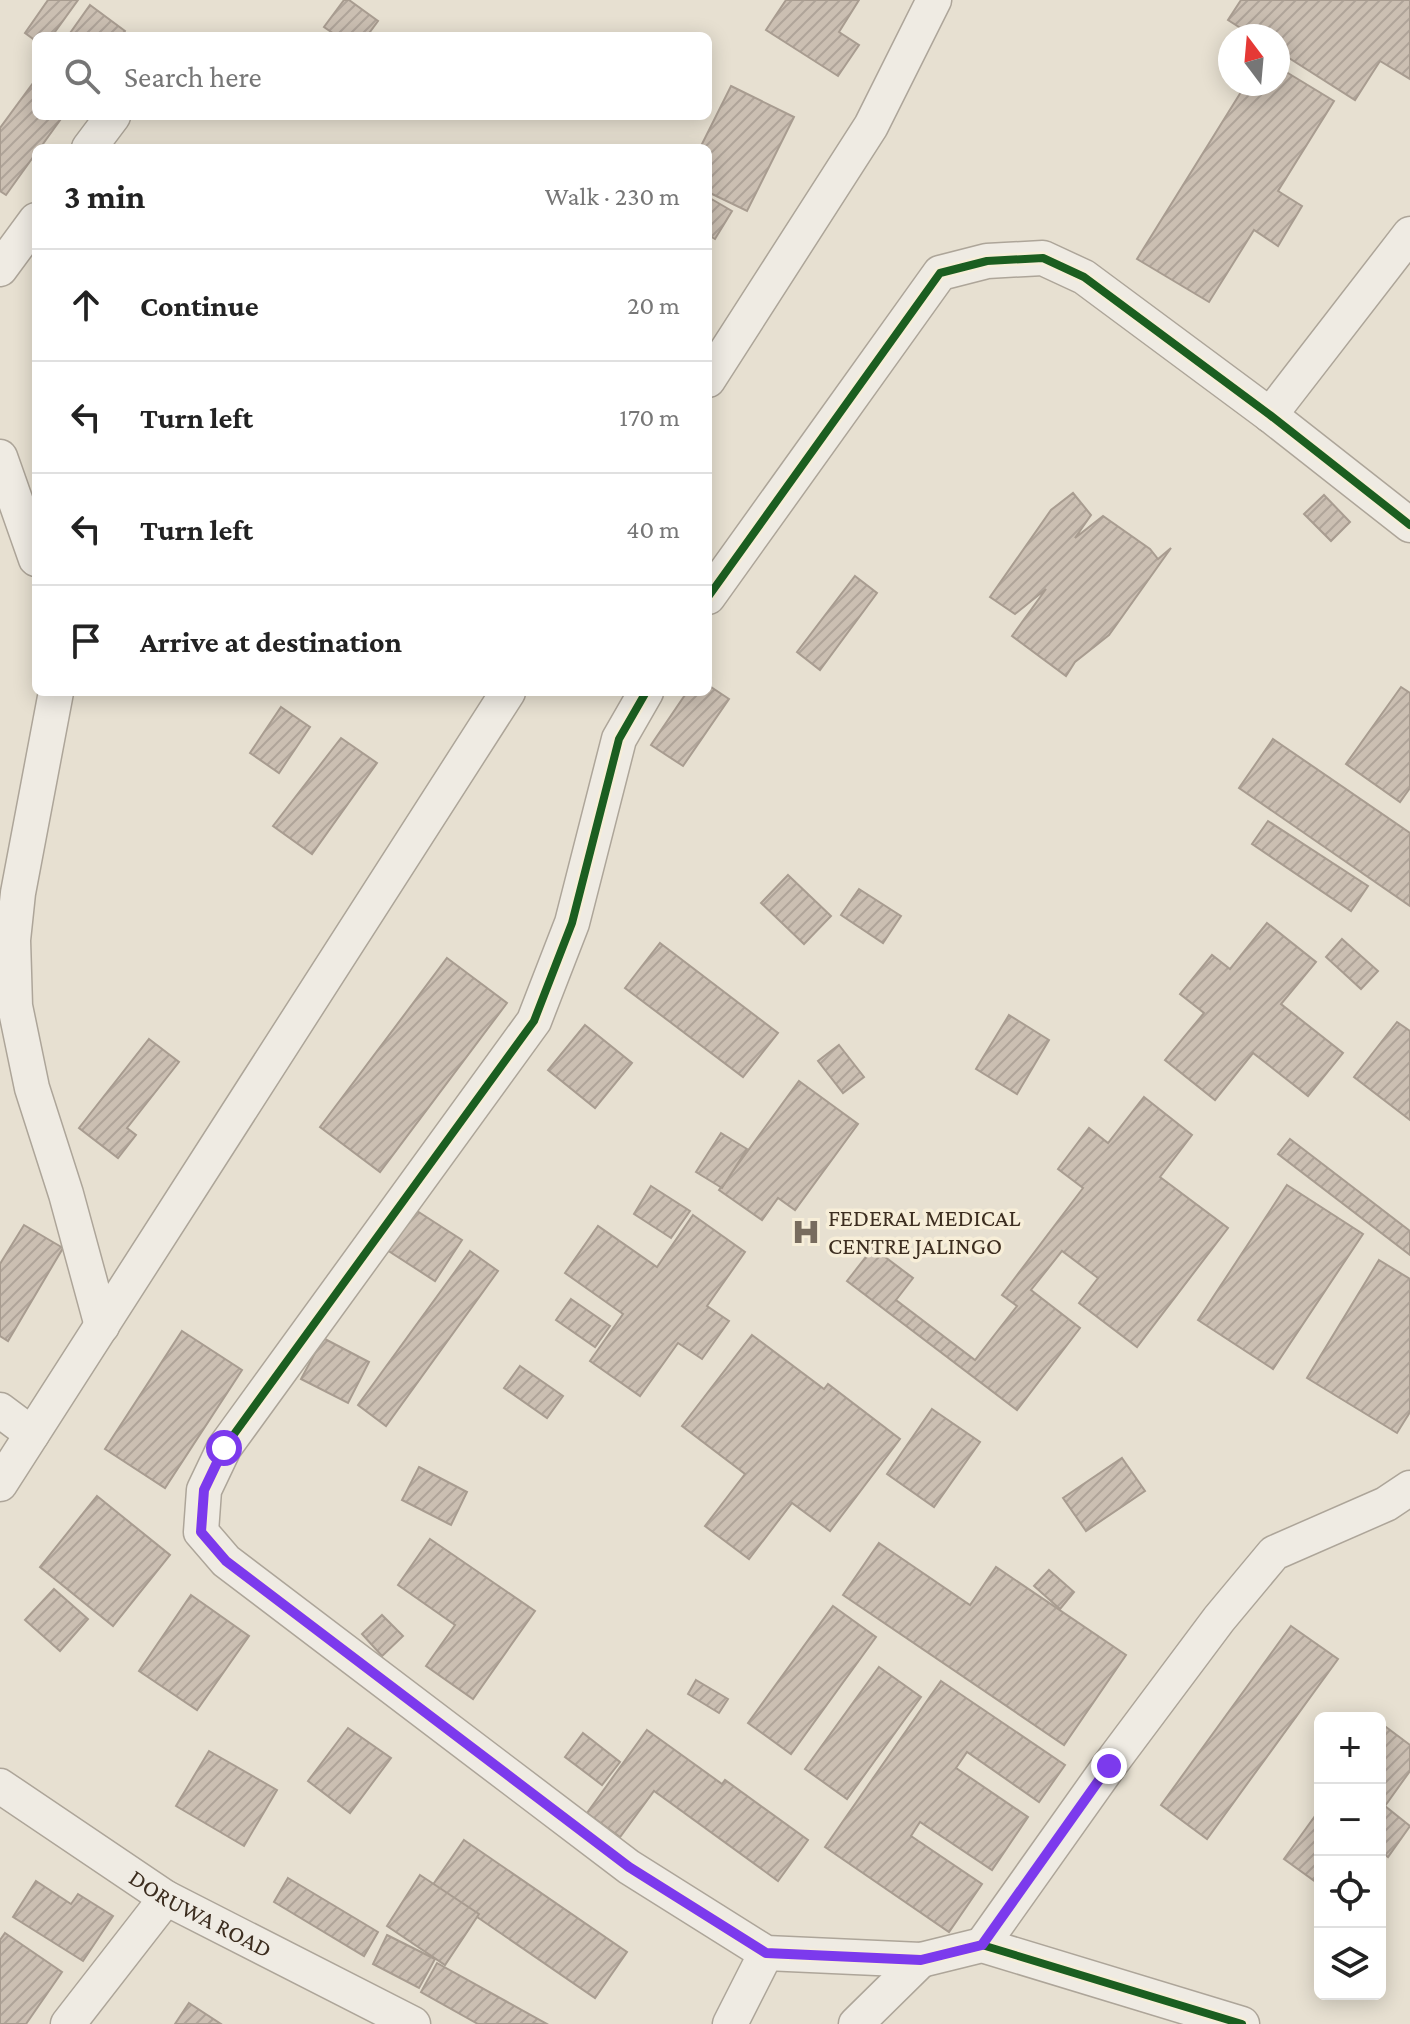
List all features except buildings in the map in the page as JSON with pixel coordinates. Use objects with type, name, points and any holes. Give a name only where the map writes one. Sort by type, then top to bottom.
[{"type":"street","points":[[712,374],[871,126],[934,0]]},
{"type":"street","points":[[92,144],[110,120]]},
{"type":"street","points":[[0,269],[32,225]]},
{"type":"street","points":[[1270,415],[1410,234]]},
{"type":"street","points":[[712,591],[940,273],[987,261],[1043,258],[1084,277],[1270,415],[1410,525]]},
{"type":"street","points":[[0,457],[32,548]]},
{"type":"street","points":[[55,696],[18,893],[13,940],[15,1006],[32,1088],[66,1194],[102,1326]]},
{"type":"street","points":[[0,1484],[505,696]]},
{"type":"street","points":[[644,696],[619,739],[572,923],[534,1021],[224,1448],[204,1490],[201,1532],[226,1561],[629,1867],[766,1953],[921,1960],[982,1945],[1242,2024]]},
{"type":"street","points":[[0,1410],[32,1434]]},
{"type":"street","points":[[982,1945],[1109,1766],[1219,1619],[1274,1553],[1386,1504],[1410,1488]]},
{"type":"street","name":"DORUWA ROAD","points":[[0,1786],[166,1898],[413,2024]]},
{"type":"street","points":[[68,2024],[166,1898]]},
{"type":"street","points":[[730,2024],[766,1953]]},
{"type":"street","points":[[856,2024],[921,1960]]},
{"type":"cycle path","points":[[712,591],[940,273],[987,261],[1043,258],[1084,277],[1270,415],[1410,525]]},
{"type":"cycle path","points":[[644,696],[619,739],[572,923],[534,1021],[224,1448],[204,1490],[201,1532],[226,1561],[629,1867],[766,1953],[921,1960],[982,1945],[1242,2024]]},
{"type":"place","name":"FEDERAL MEDICAL CENTRE JALINGO","points":[[806,1232]]},
{"type":"route","points":[[224,1448],[204,1490],[201,1532],[226,1561],[629,1867],[766,1953],[921,1960],[982,1945],[1109,1766]]}]
